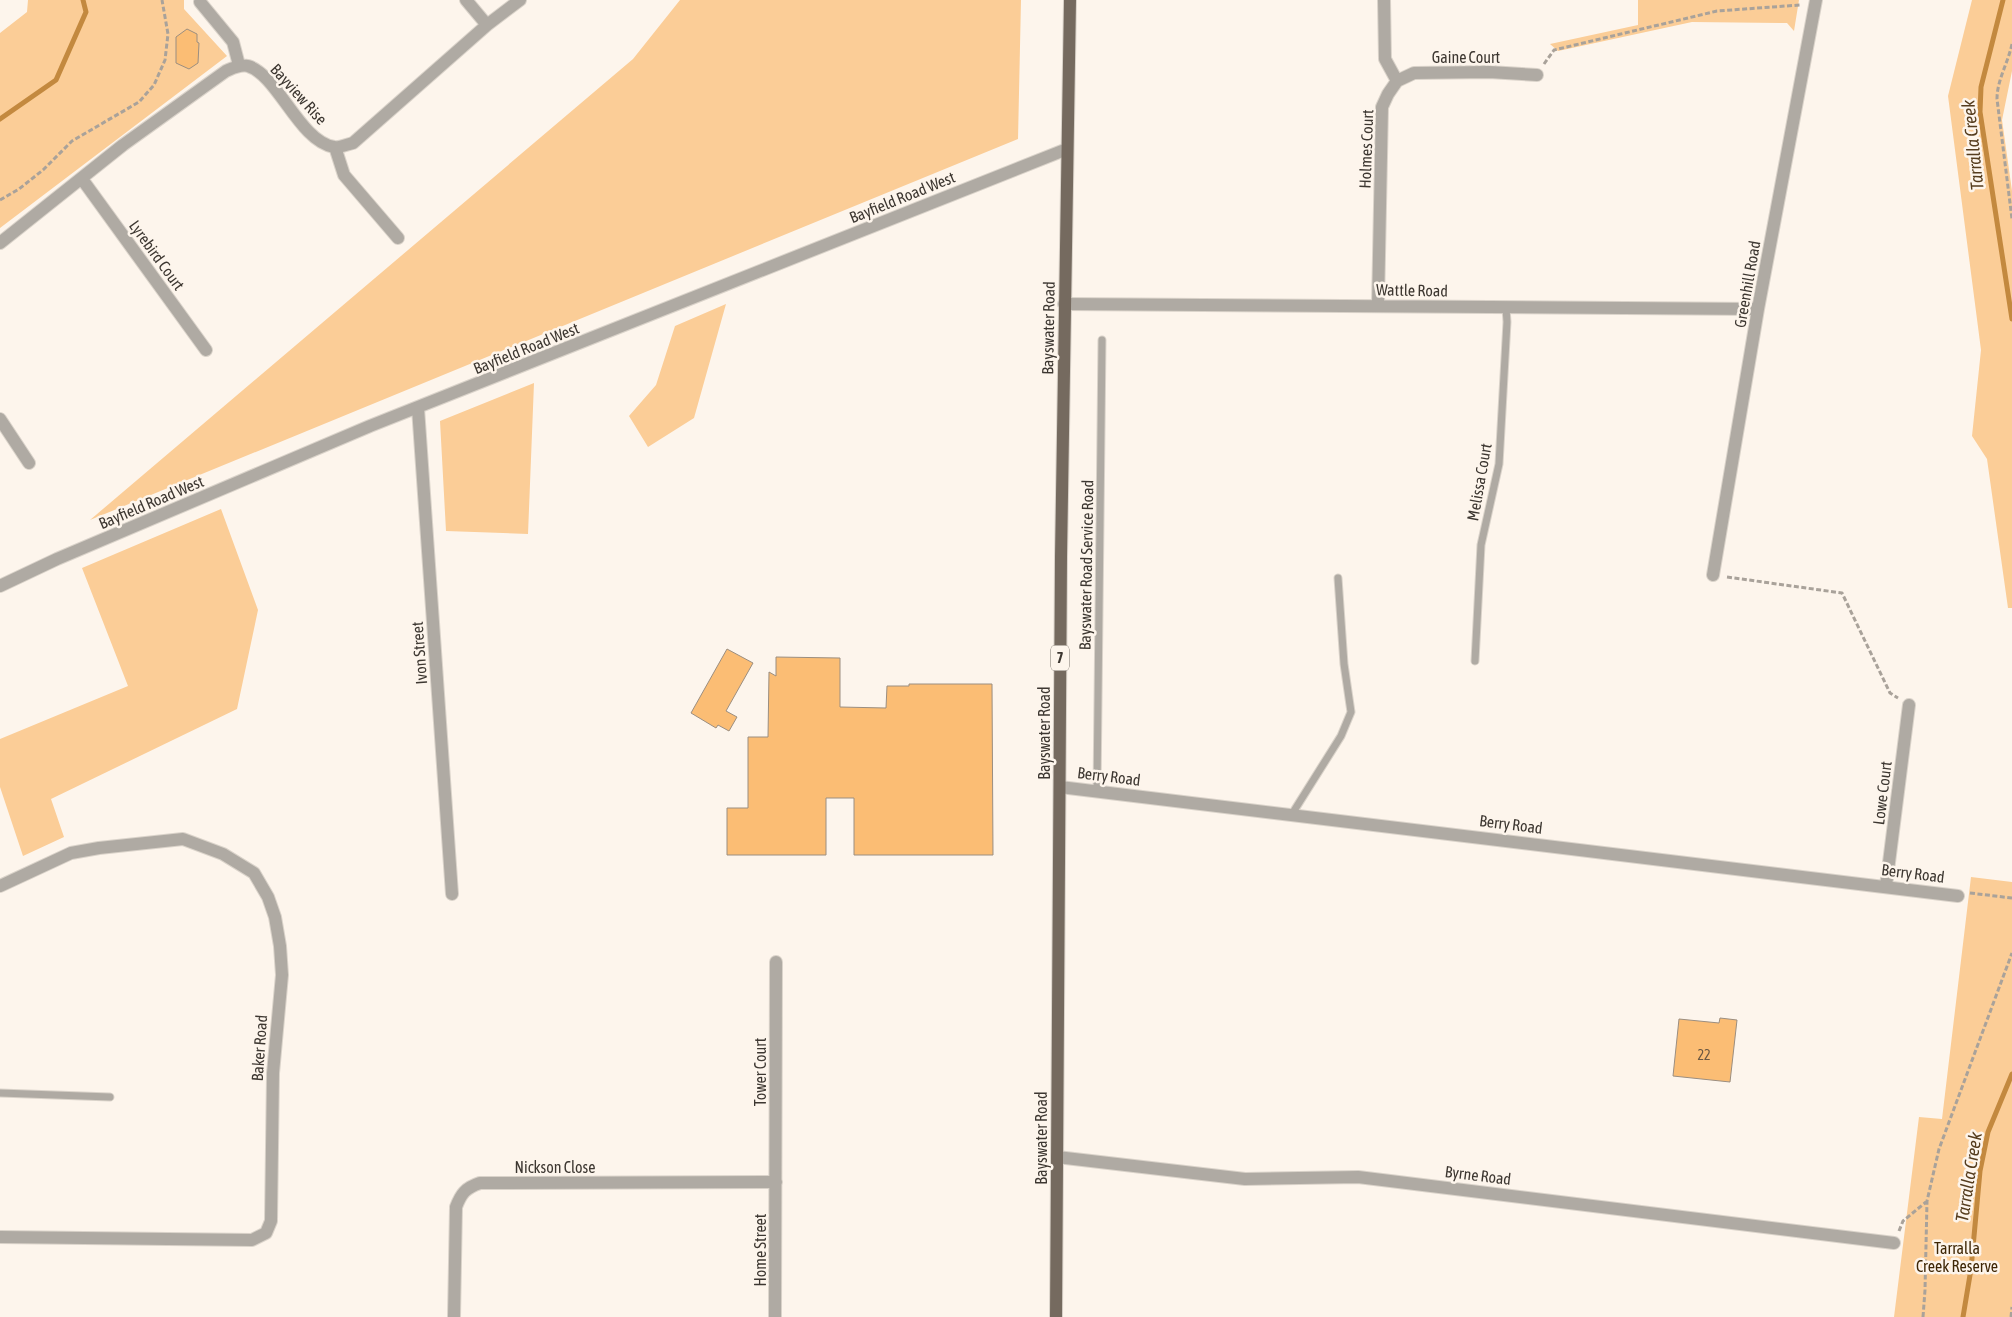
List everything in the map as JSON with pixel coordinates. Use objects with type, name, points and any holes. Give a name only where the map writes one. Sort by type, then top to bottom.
[{"type":"main road","name":"Bayswater Road","points":[[1056,1317],[1064,304],[1070,0]]},
{"type":"street","points":[[466,0],[487,25]]},
{"type":"street","points":[[398,238],[344,175],[335,147],[353,143],[487,25],[520,0]]},
{"type":"street","points":[[1384,0],[1385,59],[1397,81]]},
{"type":"street","points":[[0,243],[139,133],[226,71],[239,65],[233,42],[200,2]]},
{"type":"street","name":"Greenhill Road","points":[[1713,575],[1758,309],[1815,2]]},
{"type":"street","name":"Bayview Rise","points":[[239,65],[248,66],[262,75],[314,138],[335,147]]},
{"type":"street","name":"Gaine Court","points":[[1397,81],[1414,73],[1489,72],[1537,75]]},
{"type":"street","name":"Holmes Court","points":[[1378,305],[1382,107],[1397,81]]},
{"type":"street","name":"Bayfield Road West","points":[[0,586],[56,559],[370,426],[1067,149]]},
{"type":"street","name":"Lyrebird Court","points":[[82,179],[206,350]]},
{"type":"street","name":"Wattle Road","points":[[1064,304],[1758,309]]},
{"type":"street","name":"Ivon Street","points":[[418,408],[452,894]]},
{"type":"street","points":[[0,419],[29,463]]},
{"type":"street","name":"Lowe Court","points":[[1886,886],[1909,705]]},
{"type":"street","name":"Berry Road","points":[[1060,787],[1962,894]]},
{"type":"street","name":"Baker Road","points":[[0,886],[71,853],[183,838],[223,854],[254,873],[268,897],[275,917],[282,975],[273,1073],[271,1221],[266,1233],[252,1240],[0,1237]]},
{"type":"street","name":"Tower Court","points":[[776,962],[776,1182]]},
{"type":"street","name":"Byrne Road","points":[[1057,1157],[1246,1179],[1358,1177],[1894,1243]]},
{"type":"street","name":"Nickson Close","points":[[454,1317],[456,1207],[461,1195],[468,1187],[480,1183],[776,1182]]},
{"type":"street","name":"Home Street","points":[[775,1317],[776,1182]]},
{"type":"lane","name":"Melissa Court","points":[[1475,661],[1481,545],[1499,464],[1507,322],[1506,308]]},
{"type":"lane","name":"Bayswater Road Service Road","points":[[1097,791],[1102,340]]},
{"type":"lane","points":[[1292,814],[1341,736],[1351,712],[1344,664],[1338,578]]},
{"type":"lane","points":[[0,1093],[110,1097]]},
{"type":"path","points":[[0,200],[19,189],[43,170],[72,141],[139,102],[154,85],[165,60],[168,34],[162,0]]},
{"type":"path","points":[[1537,75],[1554,50],[1718,11],[1815,2]]},
{"type":"path","points":[[2012,44],[2007,64],[1997,88],[1996,99],[2012,218]]},
{"type":"path","points":[[1713,575],[1842,592],[1890,693],[1909,705]]},
{"type":"path","points":[[1962,894],[2012,898]]},
{"type":"path","points":[[1923,1317],[1927,1201],[1939,1149],[2012,953]]},
{"type":"path","points":[[1894,1243],[1903,1221],[1927,1201]]},
{"type":"path","points":[[2011,1317],[2012,1307]]},
{"type":"green space","points":[[28,0],[184,0],[184,9],[227,56],[0,228],[0,33],[27,12]]},
{"type":"green space","points":[[680,0],[1021,0],[1018,139],[90,520],[633,59]]},
{"type":"green space","points":[[1638,0],[1799,0],[1794,31],[1787,23],[1692,22],[1558,51],[1550,44],[1638,25]]},
{"type":"green space","points":[[1972,0],[2012,0],[2012,71],[2002,120],[2012,191],[2012,608],[2008,608],[1987,459],[1972,436],[1981,350],[1948,96]]},
{"type":"green space","points":[[726,304],[694,418],[648,447],[629,416],[656,385],[675,326]]},
{"type":"green space","points":[[534,383],[528,534],[446,531],[440,421]]},
{"type":"green space","points":[[221,509],[258,610],[237,709],[51,799],[64,837],[23,856],[0,787],[0,739],[128,686],[82,568]]},
{"type":"green space","name":"Tarralla Creek Reserve","points":[[1971,877],[2012,882],[2012,1317],[1894,1317],[1919,1117],[1942,1119]]},
{"type":"building","points":[[187,29],[197,34],[197,42],[199,43],[198,63],[189,69],[176,63],[176,37]]},
{"type":"building","points":[[727,649],[753,663],[726,711],[737,717],[729,731],[718,725],[716,728],[691,713]]},
{"type":"building","points":[[776,657],[840,658],[840,707],[886,708],[887,686],[909,686],[909,684],[992,684],[993,855],[854,855],[854,798],[826,798],[826,855],[727,855],[727,808],[748,808],[748,737],[768,737],[769,672],[776,676]]},
{"type":"building","points":[[1720,1018],[1737,1020],[1730,1082],[1673,1076],[1679,1019],[1719,1023]]},
{"type":"waterway","points":[[0,119],[56,80],[86,12],[83,0]]},
{"type":"waterway","name":"Tarralla Creek","points":[[2003,0],[1981,87],[1980,112],[2012,319]]},
{"type":"waterway","name":"Tarralla Creek","points":[[1963,1317],[1971,1269],[1980,1171],[1988,1132],[2012,1074]]}]
